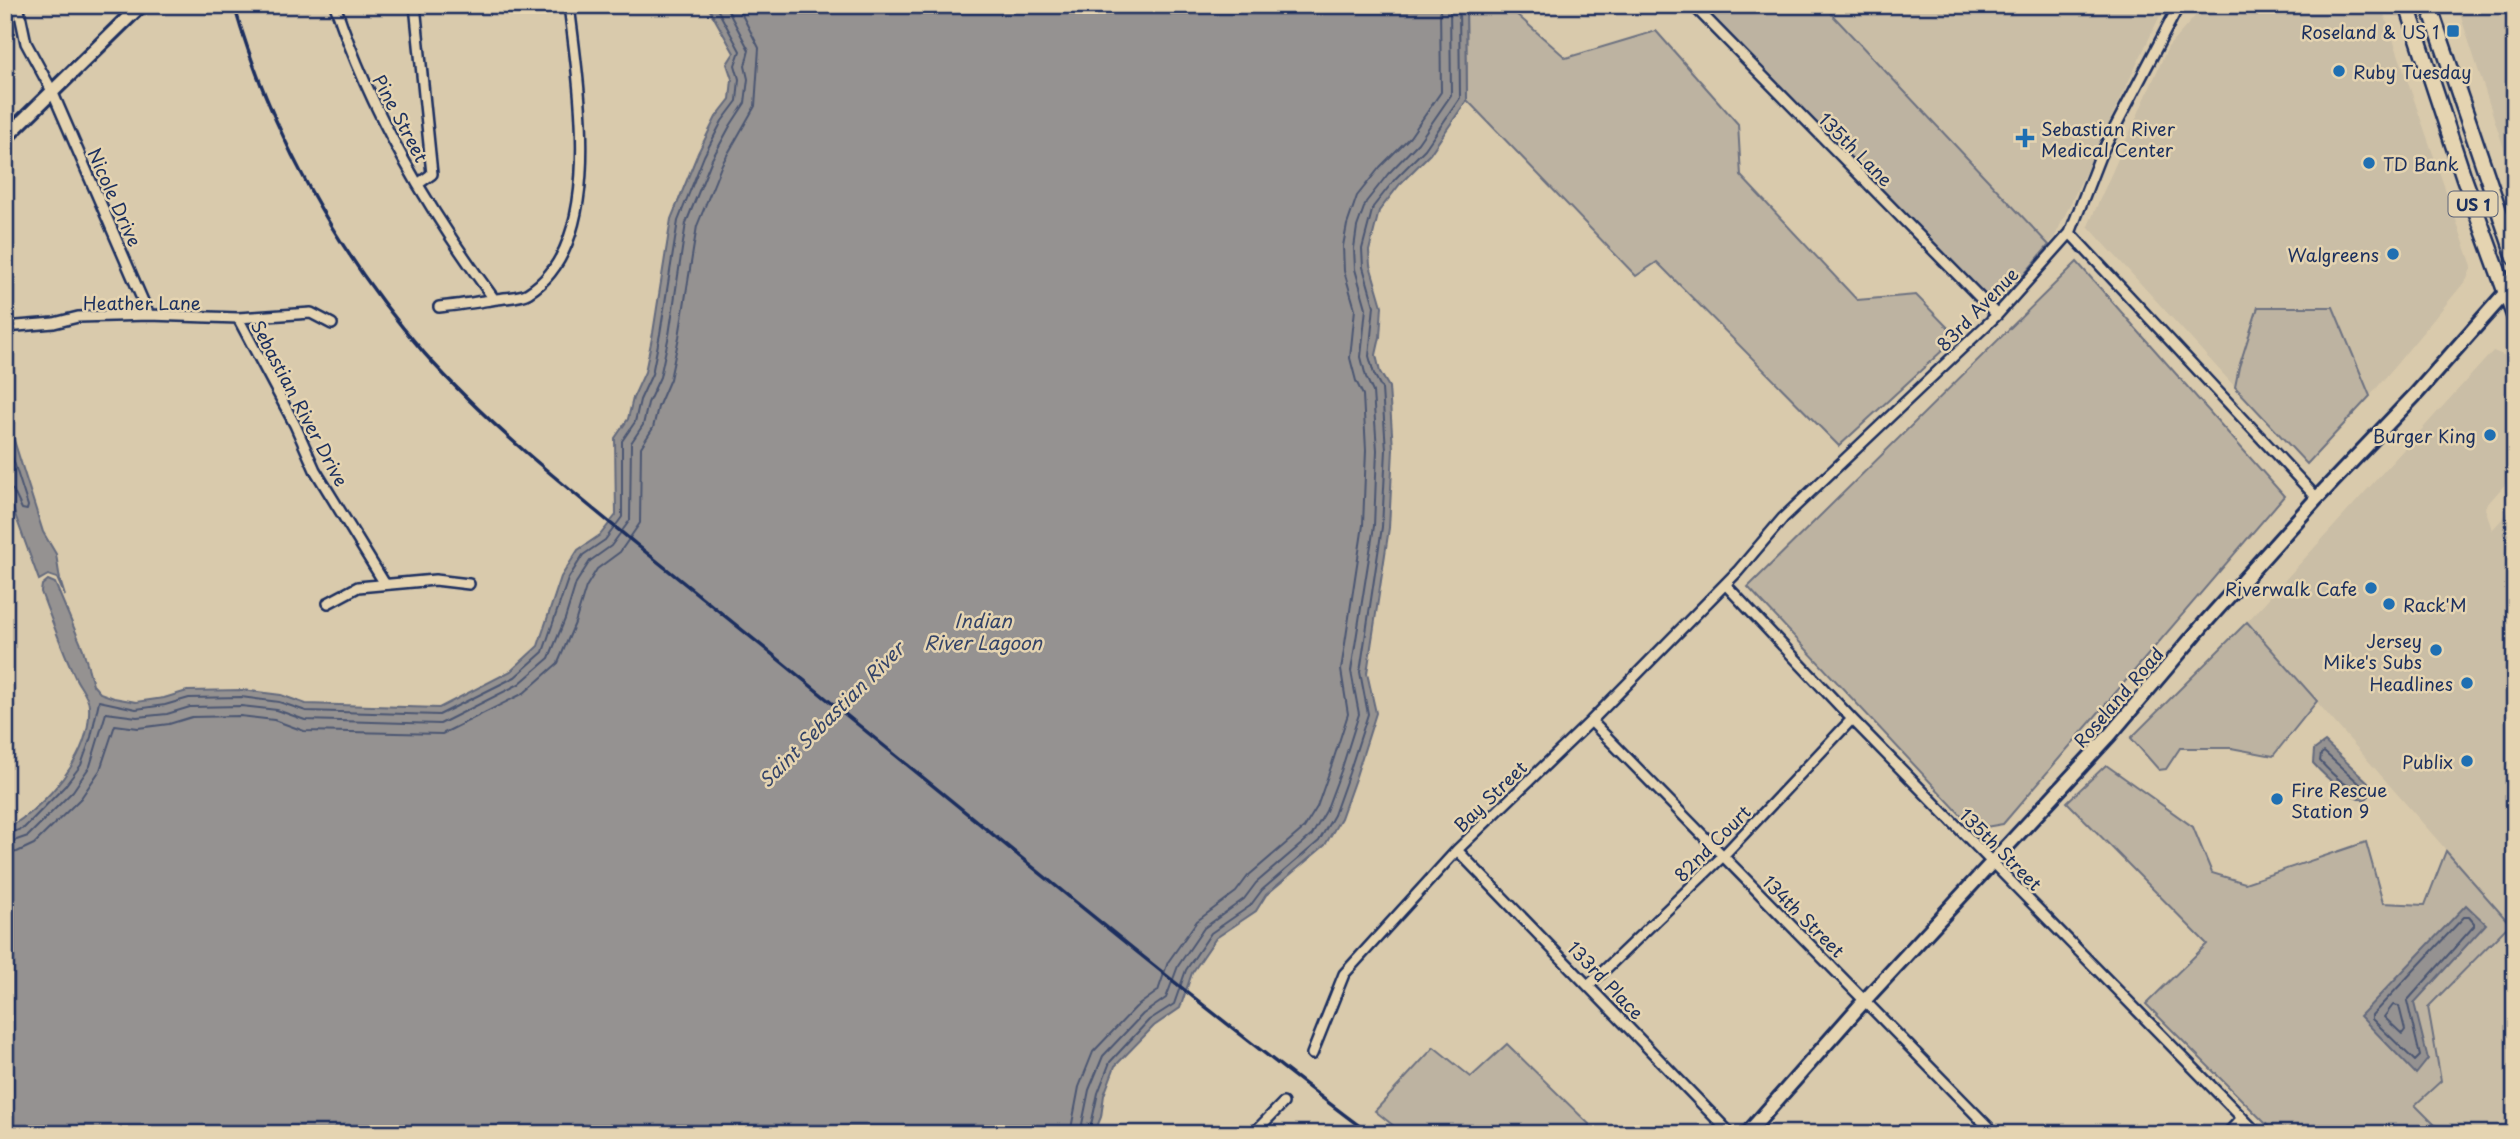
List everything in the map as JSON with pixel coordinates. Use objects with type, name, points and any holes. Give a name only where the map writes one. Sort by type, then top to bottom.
[{"type":"main road","points":[[5,138],[141,5]]},
{"type":"main road","name":"US 1","points":[[2407,5],[2464,178],[2510,287],[2515,318]]},
{"type":"main road","name":"US 1","points":[[2429,5],[2515,258]]},
{"type":"main road","name":"Roseland Road","points":[[1747,1134],[1991,861],[2108,737],[2317,498],[2416,394],[2510,287]]},
{"type":"street","name":"Nicole Drive","points":[[18,5],[26,43],[52,91],[149,315]]},
{"type":"street","name":"Pine Street","points":[[335,5],[359,71],[388,134],[450,240],[494,299]]},
{"type":"street","points":[[415,5],[432,174],[418,184]]},
{"type":"street","points":[[439,307],[477,304],[526,295],[546,279],[563,255],[575,225],[579,192],[580,98],[569,5]]},
{"type":"street","name":"135th Lane","points":[[1693,5],[1997,315]]},
{"type":"street","name":"83rd Avenue","points":[[1725,584],[1783,518],[1997,315],[2070,233],[2100,156],[2181,5]]},
{"type":"street","points":[[2070,233],[2317,498]]},
{"type":"street","name":"Sebastian River Drive","points":[[332,324],[311,313],[238,318],[295,425],[315,470],[385,584]]},
{"type":"street","name":"Heather Lane","points":[[5,327],[54,323],[78,317],[149,315],[238,318]]},
{"type":"street","points":[[328,603],[358,587],[435,580],[468,584]]},
{"type":"street","name":"135th Street","points":[[1725,584],[1852,719],[2258,1134]]},
{"type":"street","name":"Bay Street","points":[[1312,1054],[1344,974],[1457,850],[1591,721],[1725,584]]},
{"type":"street","name":"82nd Court","points":[[1589,985],[1723,856],[1852,719]]},
{"type":"street","name":"134th Street","points":[[1591,721],[1995,1134]]},
{"type":"street","name":"133rd Place","points":[[1457,850],[1731,1134]]},
{"type":"street","points":[[1254,1134],[1283,1103]]},
{"type":"street","points":[[2227,1134],[2242,1118]]},
{"type":"shaded area","points":[[1466,5],[1506,5],[1566,58],[1656,31],[1738,124],[1741,176],[1857,300],[1916,295],[1957,337],[1839,446],[1657,262],[1636,276],[1467,100]]},
{"type":"shaded area","points":[[1701,5],[1823,5],[2049,245],[1995,309]]},
{"type":"shaded area","name":"Sebastian River Medical Center","points":[[1823,5],[2165,5],[2049,245]]},
{"type":"shaded area","points":[[2205,5],[2381,5],[2472,266],[2467,279],[2370,396],[2333,307],[2258,307],[2235,387],[2088,226],[2168,47]]},
{"type":"shaded area","points":[[2457,5],[2515,5],[2515,180],[2509,164]]},
{"type":"shaded area","points":[[2077,262],[2284,496],[2003,824],[1974,829],[1748,587]]},
{"type":"shaded area","points":[[2258,307],[2333,307],[2370,396],[2307,464],[2235,387]]},
{"type":"shaded area","points":[[2493,351],[2506,356],[2515,377],[2515,473],[2485,507],[2492,530],[2515,505],[2515,1134],[2444,1134],[2415,1105],[2441,1081],[2428,1007],[2510,923],[2247,622]]},
{"type":"shaded area","points":[[2247,622],[2317,701],[2273,756],[2231,748],[2180,748],[2166,769],[2159,770],[2131,738]]},
{"type":"shaded area","points":[[2106,765],[2193,827],[2212,873],[2245,883],[2366,842],[2383,903],[2425,905],[2446,851],[2510,924],[2428,1007],[2441,1081],[2415,1105],[2444,1134],[2276,1134],[2146,1004],[2207,944],[2067,802]]},
{"type":"shaded area","points":[[1507,1044],[1590,1125],[1582,1134],[1404,1134],[1375,1111],[1434,1047],[1471,1077]]},
{"type":"water","name":"Indian River Lagoon","points":[[707,5],[1466,5],[1467,100],[1430,154],[1400,184],[1379,211],[1369,251],[1370,265],[1382,306],[1376,355],[1380,372],[1389,387],[1393,449],[1389,528],[1367,673],[1376,713],[1341,818],[1325,845],[1266,895],[1256,911],[1216,938],[1192,973],[1180,1008],[1154,1026],[1115,1066],[1094,1134],[5,1134],[5,830],[35,808],[63,778],[83,744],[88,725],[89,703],[61,645],[41,592],[42,585],[48,580],[55,583],[83,649],[93,685],[100,693],[114,698],[136,702],[187,691],[242,690],[281,695],[306,704],[439,708],[511,671],[538,646],[561,577],[578,550],[600,535],[616,515],[615,438],[628,419],[633,398],[645,372],[671,219],[698,153],[716,117],[730,99],[732,79],[727,64],[734,53]]},
{"type":"water","points":[[5,412],[43,532],[56,554],[65,596],[57,578],[48,575],[39,580],[5,487]]},
{"type":"water","points":[[2325,742],[2368,782],[2371,794],[2365,800],[2337,786],[2313,763],[2314,750]]},
{"type":"water","points":[[2466,905],[2486,924],[2414,1003],[2428,1059],[2416,1074],[2360,1016]]},
{"type":"railway","points":[[234,5],[267,100],[310,190],[363,275],[393,315],[425,354],[474,405],[582,500],[1061,890],[1245,1038],[1370,1134]]},
{"type":"place","name":"Roseland & US 1","points":[[2453,31]]},
{"type":"place","name":"Ruby Tuesday","points":[[2339,71]]},
{"type":"place","name":"Sebastian River Medical Center","points":[[2025,138]]},
{"type":"place","name":"TD Bank","points":[[2369,163]]},
{"type":"place","name":"Walgreens","points":[[2393,254]]},
{"type":"place","name":"Burger King","points":[[2490,435]]},
{"type":"place","name":"Riverwalk Cafe","points":[[2371,588]]},
{"type":"place","name":"Rack'M","points":[[2389,604]]},
{"type":"place","name":"Jersey Mike's Subs","points":[[2436,650]]},
{"type":"place","name":"Headlines","points":[[2467,683]]},
{"type":"place","name":"Publix","points":[[2467,761]]},
{"type":"place","name":"Fire Rescue Station 9","points":[[2277,799]]},
{"type":"water label","name":"Saint Sebastian River","points":[[831,714]]}]
